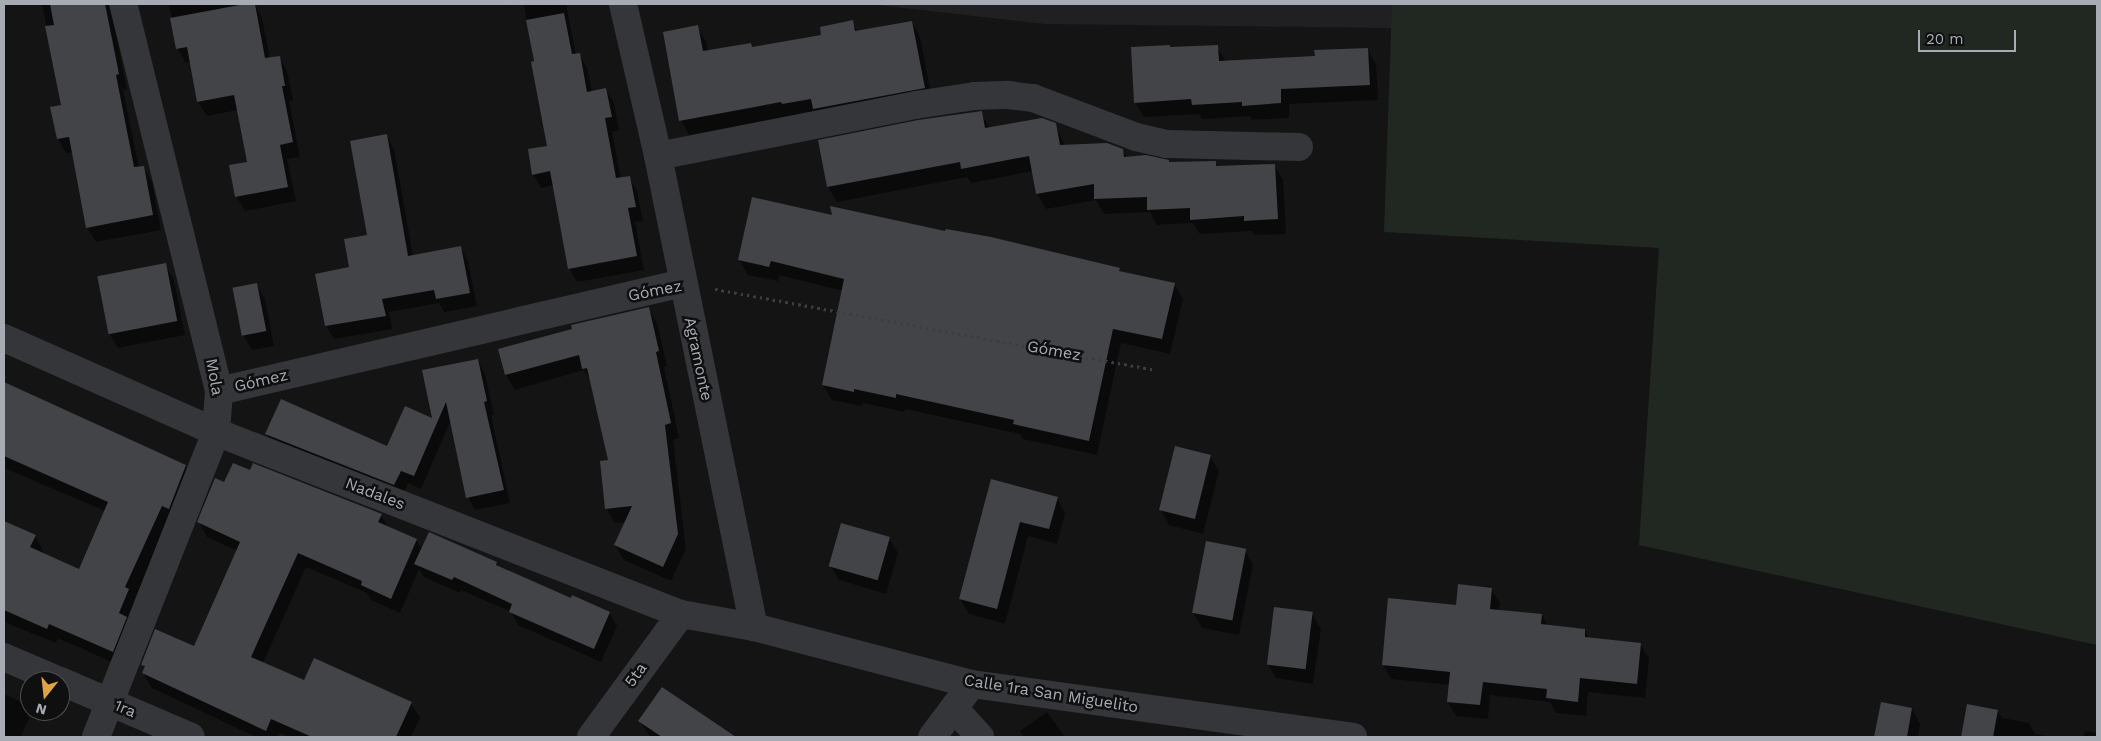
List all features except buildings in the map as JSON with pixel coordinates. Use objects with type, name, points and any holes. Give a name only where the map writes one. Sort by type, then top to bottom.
[{"type":"street","name":"Mola","points":[[96,737],[216,432],[219,391],[123,4]]},
{"type":"street","name":"Agramonte","points":[[623,4],[658,156],[754,627]]},
{"type":"street","points":[[658,156],[915,105],[975,96],[1008,94],[1033,98],[1136,137],[1167,144],[1299,147]]},
{"type":"street","name":"Gómez","points":[[219,391],[683,283]]},
{"type":"street","name":"Nadales","points":[[4,338],[216,432],[682,614],[754,627]]},
{"type":"street","name":"5ta","points":[[591,737],[682,614]]},
{"type":"street","name":"Calle 1ra San Miguelito","points":[[754,627],[972,684],[1353,737]]},
{"type":"street","name":"1ra","points":[[4,657],[37,671]]},
{"type":"street","points":[[932,737],[972,684]]},
{"type":"street","name":"1ra","points":[[70,685],[191,737]]},
{"type":"street","points":[[954,708],[980,737]]},
{"type":"path","name":"Gómez","points":[[683,283],[1155,370]]},
{"type":"shaded area","points":[[869,4],[1393,4],[1393,28],[1045,24]]},
{"type":"shaded area","points":[[1392,4],[2097,4],[2097,645],[1639,545],[1659,248],[1384,232]]}]
